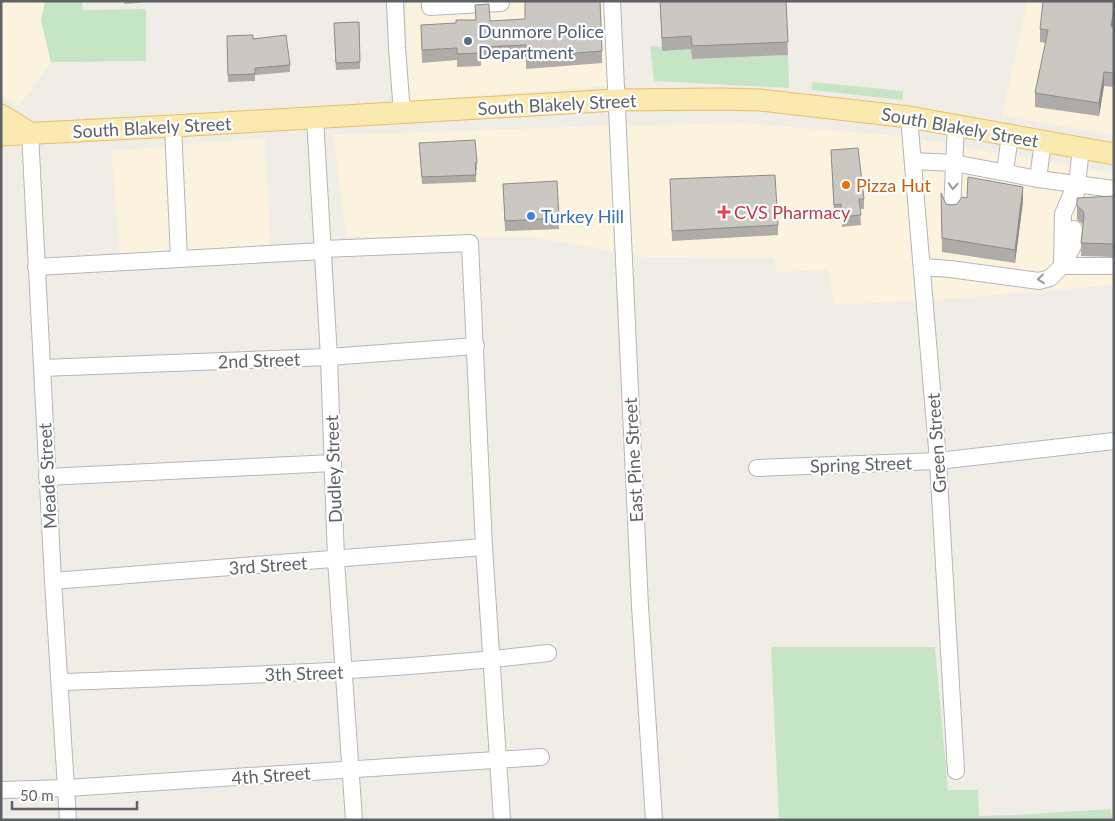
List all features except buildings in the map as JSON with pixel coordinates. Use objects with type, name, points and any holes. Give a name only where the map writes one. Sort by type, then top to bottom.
[{"type":"main road","name":"South Blakely Street","points":[[1,134],[617,100],[760,100],[909,117],[1114,154]]},
{"type":"main road","points":[[1,115],[30,133]]},
{"type":"street","points":[[395,1],[402,113]]},
{"type":"street","points":[[430,1],[430,7],[501,3]]},
{"type":"street","name":"East Pine Street","points":[[612,1],[640,606],[654,820]]},
{"type":"street","name":"Green Street","points":[[909,117],[938,461],[956,771]]},
{"type":"street","name":"Dudley Street","points":[[315,118],[329,357],[336,560],[354,820]]},
{"type":"street","points":[[952,208],[956,125]]},
{"type":"street","points":[[172,126],[179,258]]},
{"type":"street","name":"Meade Street","points":[[30,133],[47,477],[68,820]]},
{"type":"street","points":[[1005,172],[1010,135]]},
{"type":"street","points":[[1038,179],[1043,141]]},
{"type":"street","points":[[922,268],[950,261],[1039,281],[1050,278],[1062,266],[1073,246],[1080,148]]},
{"type":"street","points":[[913,161],[954,164],[1038,179],[1114,189]]},
{"type":"street","points":[[1062,266],[1063,214],[1076,184]]},
{"type":"street","points":[[36,267],[470,243],[484,547],[502,820]]},
{"type":"street","points":[[1062,266],[1114,266]]},
{"type":"street","name":"2nd Street","points":[[42,368],[329,357],[476,346]]},
{"type":"street","name":"Spring Street","points":[[757,468],[938,461],[1114,441]]},
{"type":"street","points":[[47,477],[333,463]]},
{"type":"street","name":"3rd Street","points":[[53,580],[336,560],[484,547]]},
{"type":"street","name":"3th Street","points":[[60,682],[344,672],[492,660],[548,653]]},
{"type":"street","name":"4th Street","points":[[1,790],[67,788],[541,757]]},
{"type":"shaded area","points":[[1,1],[45,1],[41,21],[51,62],[20,105],[1,96]]},
{"type":"shaded area","points":[[406,1],[608,1],[607,86],[409,101]]},
{"type":"shaded area","points":[[1027,1],[1114,1],[1114,135],[1002,116]]},
{"type":"shaded area","points":[[745,123],[899,136],[1114,173],[1114,285],[935,300],[834,305],[828,270],[777,272],[774,258],[645,257],[530,237],[346,237],[333,135]]},
{"type":"shaded area","points":[[265,138],[271,255],[120,258],[111,151]]},
{"type":"green space","points":[[45,1],[82,1],[83,10],[146,9],[146,61],[51,62],[41,21]]},
{"type":"green space","points":[[650,46],[691,49],[692,59],[788,55],[789,88],[654,81]]},
{"type":"green space","points":[[812,82],[903,91],[903,100],[812,90]]},
{"type":"green space","points":[[771,647],[935,647],[948,790],[978,790],[979,816],[1110,809],[1113,820],[779,820]]},
{"type":"place","name":"Dunmore Police Department","points":[[468,41]]},
{"type":"place","name":"Pizza Hut","points":[[846,185]]},
{"type":"place","name":"CVS Pharmacy","points":[[724,212]]},
{"type":"place","name":"Turkey Hill","points":[[531,216]]}]
